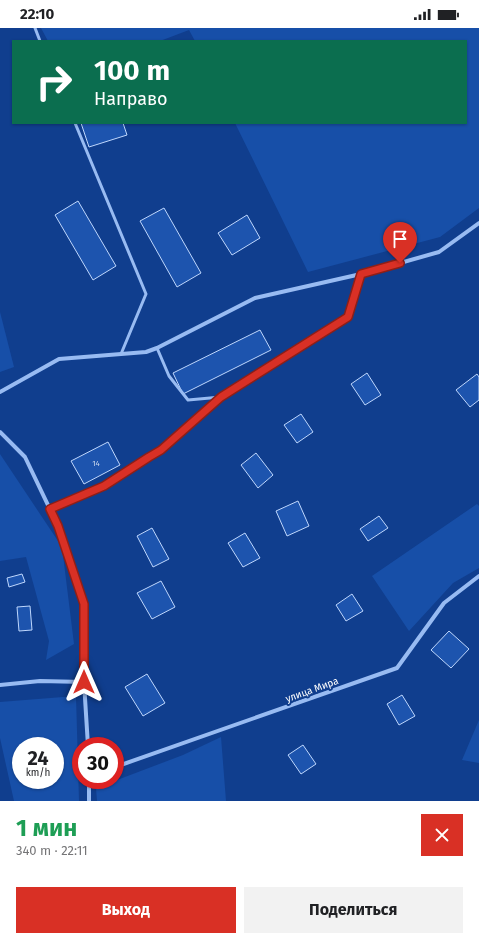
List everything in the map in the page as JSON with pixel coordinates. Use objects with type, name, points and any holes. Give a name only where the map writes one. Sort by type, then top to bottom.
[{"type":"street","points":[[0,392],[59,358],[146,352],[157,348],[255,298],[361,274],[439,252],[479,223]]},
{"type":"street","points":[[0,432],[24,457],[50,509],[58,526],[84,604],[84,682],[87,737]]},
{"type":"street","name":"улица Мира","points":[[124,764],[397,668],[444,603],[479,576]]},
{"type":"street","points":[[0,685],[40,681],[84,682]]},
{"type":"street","points":[[89,789],[89,801]]},
{"type":"lane","points":[[35,28],[40,40]]},
{"type":"lane","points":[[75,124],[146,294],[121,354]]},
{"type":"lane","points":[[50,509],[104,486],[154,454],[221,397],[348,317],[361,274]]},
{"type":"lane","points":[[157,348],[169,376],[188,400],[221,397]]},
{"type":"shaded area","points":[[41,28],[479,28],[479,208],[440,237],[308,272],[235,124],[467,124],[467,40],[194,40],[189,30],[163,40],[47,40]]},
{"type":"shaded area","points":[[0,312],[14,367],[0,372]]},
{"type":"shaded area","points":[[0,454],[62,547],[74,644],[46,660],[49,641],[26,557],[0,561]]},
{"type":"shaded area","points":[[477,504],[479,506],[479,568],[453,583],[409,631],[372,576]]},
{"type":"shaded area","points":[[76,696],[77,737],[72,737],[72,789],[79,789],[79,801],[14,801],[0,738],[0,702]]},
{"type":"shaded area","points":[[479,720],[479,763],[462,760]]},
{"type":"shaded area","points":[[221,737],[226,801],[97,801],[96,789],[124,789],[124,777],[183,755]]},
{"type":"building","points":[[81,124],[123,124],[127,135],[89,147]]},
{"type":"building","points":[[78,201],[116,266],[93,280],[55,215]]},
{"type":"building","points":[[164,208],[201,273],[177,287],[140,221]]},
{"type":"building","points":[[247,215],[260,238],[232,255],[218,233]]},
{"type":"building","points":[[260,330],[271,350],[183,394],[173,373]]},
{"type":"building","points":[[367,373],[381,395],[365,405],[351,384]]},
{"type":"building","points":[[477,374],[479,377],[479,400],[470,407],[456,390]]},
{"type":"building","points":[[301,414],[313,432],[297,443],[284,425]]},
{"type":"building","points":[[108,442],[120,465],[84,484],[71,461]]},
{"type":"building","points":[[256,453],[273,475],[258,488],[241,465]]},
{"type":"building","points":[[298,501],[309,526],[287,536],[276,511]]},
{"type":"building","points":[[379,516],[388,528],[368,541],[360,529]]},
{"type":"building","points":[[152,528],[169,559],[153,567],[137,536]]},
{"type":"building","points":[[245,533],[260,558],[243,567],[228,543]]},
{"type":"building","points":[[22,574],[25,582],[9,587],[7,578]]},
{"type":"building","points":[[161,581],[175,607],[152,619],[137,593]]},
{"type":"building","points":[[352,594],[363,611],[346,621],[336,605]]},
{"type":"building","points":[[30,606],[32,630],[19,631],[17,607]]},
{"type":"building","points":[[449,631],[469,649],[451,668],[431,650]]},
{"type":"building","points":[[147,674],[165,703],[143,716],[125,687]]},
{"type":"building","points":[[402,695],[415,716],[399,725],[387,704]]},
{"type":"building","points":[[303,745],[316,764],[301,774],[288,755]]},
{"type":"route","points":[[84,682],[84,604],[58,526],[50,509],[104,486],[161,450],[221,397],[290,352],[348,317],[361,274],[400,263]]}]
